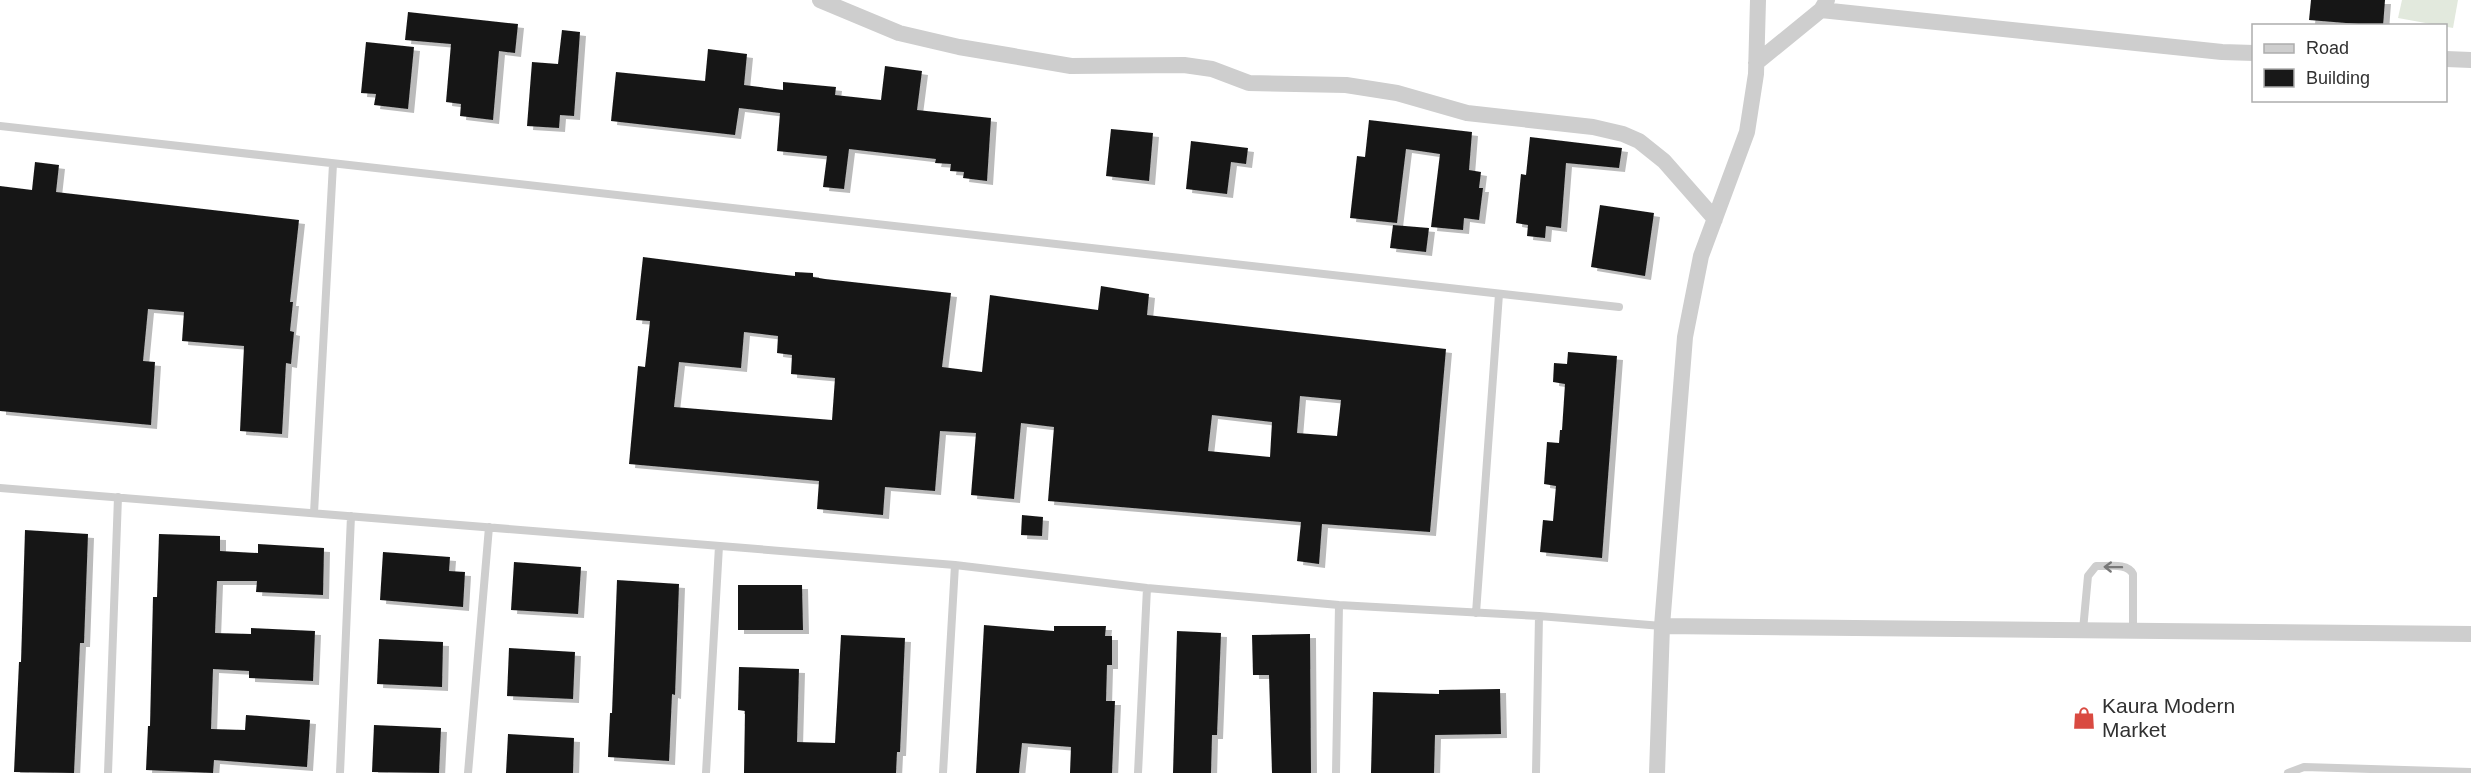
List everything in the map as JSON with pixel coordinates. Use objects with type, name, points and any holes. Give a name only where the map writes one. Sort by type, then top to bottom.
[{"type":"street","points":[[820,0],[899,33],[959,47],[1071,66],[1184,65],[1212,69],[1249,83],[1346,85],[1397,93],[1467,113],[1593,127],[1623,134],[1639,141],[1664,161],[1715,219]]},
{"type":"street","points":[[1657,773],[1662,626],[1685,337],[1701,256],[1747,132],[1756,63],[1758,0]]},
{"type":"street","points":[[1756,63],[1825,5],[2222,52],[2252,53]]},
{"type":"street","points":[[2447,59],[2471,60]]},
{"type":"street","points":[[1662,626],[2471,634]]},
{"type":"lane","points":[[0,126],[1619,307]]},
{"type":"lane","points":[[314,513],[333,164]]},
{"type":"lane","points":[[1476,613],[1499,294]]},
{"type":"lane","points":[[0,488],[955,565],[1147,588],[1339,605],[1539,616],[1662,626]]},
{"type":"lane","points":[[108,773],[118,497]]},
{"type":"lane","points":[[340,773],[351,516]]},
{"type":"lane","points":[[468,773],[489,528]]},
{"type":"lane","points":[[706,773],[719,546]]},
{"type":"lane","points":[[943,773],[955,565]]},
{"type":"lane","points":[[2083,630],[2088,576],[2096,566],[2125,567],[2133,574],[2133,631]]},
{"type":"lane","points":[[1138,773],[1147,588]]},
{"type":"lane","points":[[1336,773],[1339,605]]},
{"type":"lane","points":[[1536,773],[1539,616]]},
{"type":"lane","points":[[2288,773],[2304,767],[2471,772]]},
{"type":"shaded area","points":[[2402,0],[2458,0],[2453,28],[2447,27],[2447,24],[2431,24],[2398,18]]},
{"type":"building","points":[[2311,0],[2385,0],[2383,24],[2309,20]]},
{"type":"building","points":[[408,12],[518,24],[515,53],[499,51],[493,120],[460,116],[461,104],[446,102],[451,44],[405,40]]},
{"type":"building","points":[[562,30],[580,32],[574,116],[560,115],[559,128],[527,126],[532,62],[558,64]]},
{"type":"building","points":[[366,42],[414,47],[408,109],[374,105],[376,94],[361,93]]},
{"type":"building","points":[[708,49],[747,54],[744,85],[783,90],[783,82],[836,87],[835,95],[881,100],[885,66],[922,71],[917,110],[991,118],[987,181],[963,178],[964,172],[950,171],[951,164],[935,163],[936,159],[849,149],[844,189],[823,187],[827,156],[777,151],[780,113],[739,108],[735,135],[611,121],[616,72],[705,81]]},
{"type":"building","points":[[1369,120],[1472,132],[1469,170],[1481,172],[1479,188],[1483,188],[1479,220],[1464,218],[1463,230],[1431,227],[1440,154],[1406,149],[1397,223],[1350,218],[1357,156],[1365,157]]},
{"type":"building","points":[[1111,129],[1153,133],[1149,181],[1106,176]]},
{"type":"building","points":[[1530,137],[1622,148],[1619,168],[1566,163],[1561,228],[1546,226],[1545,238],[1527,236],[1528,225],[1516,223],[1521,174],[1526,175]]},
{"type":"building","points":[[1191,141],[1248,148],[1246,164],[1231,162],[1227,194],[1186,189]]},
{"type":"building","points":[[35,162],[59,165],[56,192],[299,220],[290,302],[293,302],[290,331],[294,332],[291,364],[286,363],[282,434],[240,431],[244,346],[182,341],[184,312],[148,309],[143,361],[155,362],[151,425],[0,411],[0,186],[32,190]]},
{"type":"building","points":[[1600,205],[1654,213],[1645,276],[1591,267]]},
{"type":"building","points":[[1393,225],[1429,228],[1426,252],[1390,248]]},
{"type":"building","points":[[643,257],[795,276],[795,272],[813,273],[813,277],[825,279],[951,293],[942,367],[982,372],[990,295],[1098,310],[1101,286],[1149,294],[1147,315],[1446,349],[1430,532],[1322,524],[1319,564],[1297,561],[1301,522],[1048,501],[1054,427],[1021,423],[1014,499],[971,495],[976,433],[940,431],[935,491],[885,487],[883,515],[817,509],[819,481],[629,464],[638,366],[645,367],[650,321],[636,320]],"holes":[[[744,332],[778,336],[777,353],[792,355],[791,374],[835,378],[832,420],[674,407],[679,362],[741,368]],[[1300,396],[1341,400],[1337,436],[1297,433]],[[1212,415],[1272,422],[1270,457],[1208,451]]]},
{"type":"building","points":[[1568,352],[1617,356],[1602,558],[1540,552],[1543,520],[1553,521],[1556,486],[1544,484],[1547,442],[1559,443],[1560,430],[1562,430],[1565,384],[1553,382],[1554,363],[1567,364]]},
{"type":"building","points":[[1022,515],[1043,517],[1042,536],[1021,535]]},
{"type":"building","points":[[25,530],[88,534],[84,643],[80,643],[74,773],[14,772],[19,662],[21,662]]},
{"type":"building","points":[[159,534],[220,536],[220,551],[258,553],[258,544],[324,548],[323,595],[256,592],[257,581],[217,581],[215,633],[251,634],[251,628],[315,631],[313,681],[249,678],[249,671],[213,669],[211,729],[245,730],[246,715],[310,720],[307,767],[214,760],[213,773],[146,770],[148,726],[150,726],[153,597],[157,597]]},
{"type":"building","points":[[383,552],[450,557],[449,571],[465,572],[463,607],[380,600]]},
{"type":"building","points":[[514,562],[581,567],[578,614],[511,610]]},
{"type":"building","points":[[617,580],[679,584],[675,695],[672,694],[669,761],[608,757]]},
{"type":"building","points":[[738,585],[802,585],[803,630],[738,630]]},
{"type":"building","points":[[984,625],[1054,631],[1054,626],[1106,626],[1105,636],[1112,636],[1112,665],[1107,665],[1106,701],[1115,701],[1112,773],[1070,773],[1071,747],[1022,743],[1019,773],[976,773]]},
{"type":"building","points":[[1177,631],[1221,633],[1217,735],[1212,735],[1211,773],[1173,773]]},
{"type":"building","points":[[1310,634],[1311,773],[1272,773],[1269,675],[1253,675],[1252,635]]},
{"type":"building","points":[[841,635],[905,638],[900,752],[897,752],[896,773],[744,773],[745,711],[738,710],[739,667],[799,669],[797,742],[835,743]]},
{"type":"building","points":[[379,639],[443,642],[442,687],[377,684]]},
{"type":"building","points":[[509,648],[575,652],[573,699],[507,696]]},
{"type":"building","points":[[1500,689],[1501,734],[1435,735],[1434,773],[1371,773],[1373,692],[1439,694],[1439,690]]},
{"type":"building","points":[[374,725],[441,728],[439,773],[372,772]]},
{"type":"building","points":[[508,734],[574,738],[573,773],[506,773]]},
{"type":"place","name":"Kaura Modern Market","points":[[2084,718]]}]
